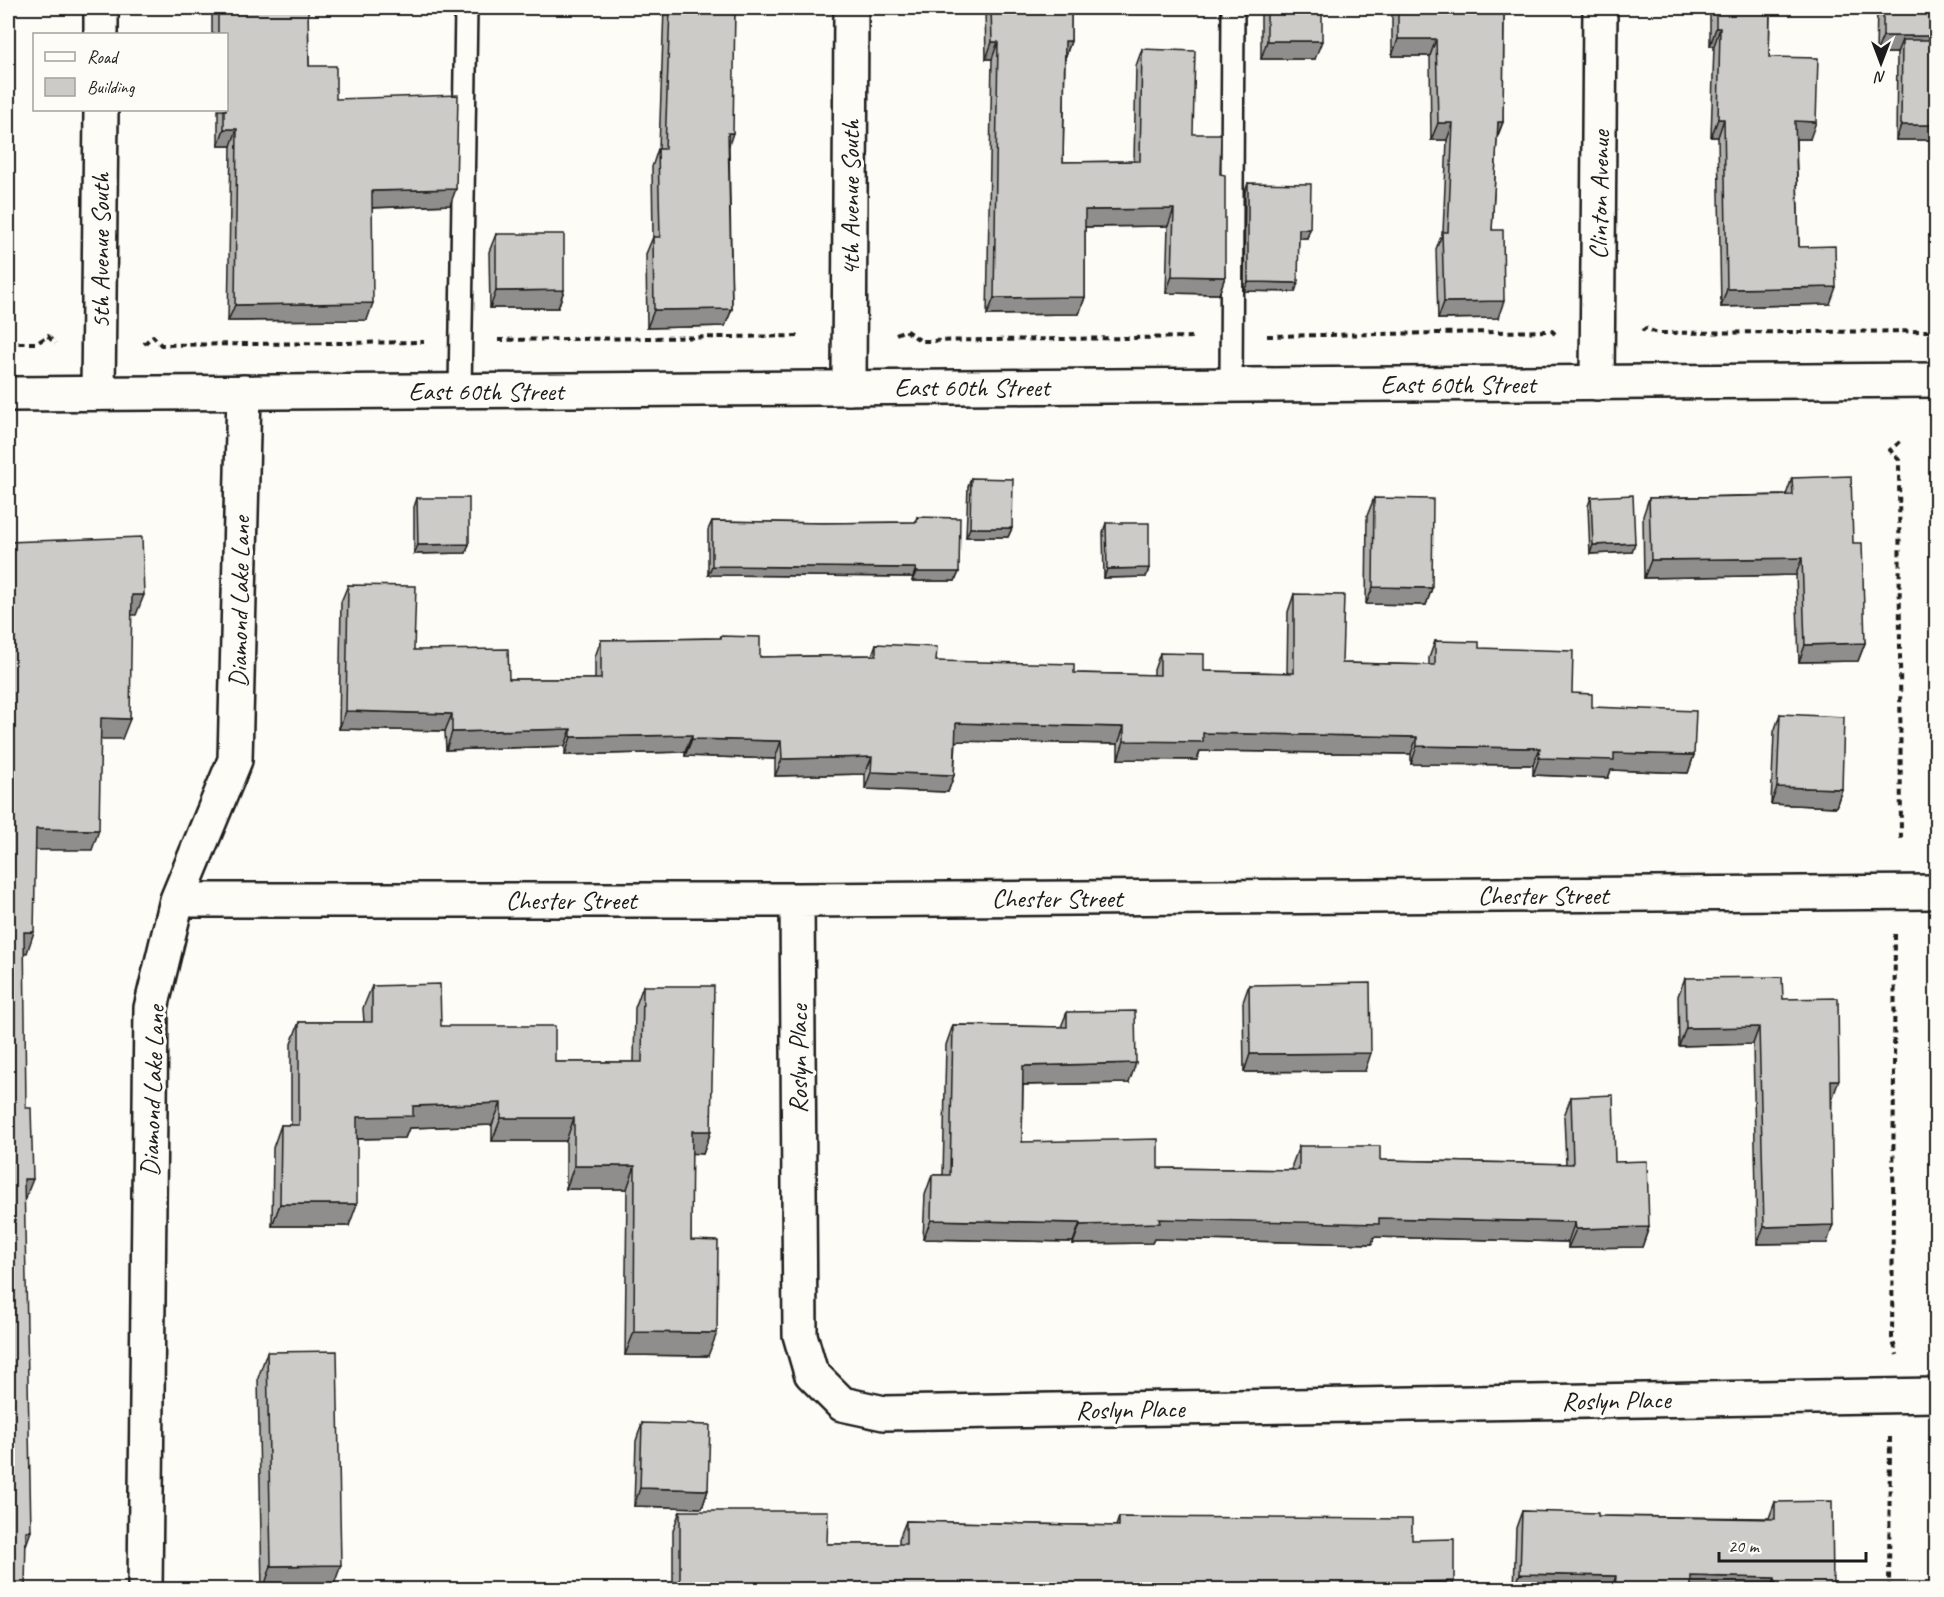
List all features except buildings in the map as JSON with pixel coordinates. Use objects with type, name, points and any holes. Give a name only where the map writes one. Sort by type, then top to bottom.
[{"type":"street","points":[[101,8],[101,33]]},
{"type":"street","name":"4th Avenue South","points":[[849,388],[851,8]]},
{"type":"street","name":"Clinton Avenue","points":[[1597,383],[1600,8]]},
{"type":"street","name":"5th Avenue South","points":[[98,393],[101,111]]},
{"type":"street","name":"East 60th Street","points":[[8,394],[1936,380]]},
{"type":"street","name":"Diamond Lake Lane","points":[[145,1590],[151,1008],[177,900],[236,760],[244,392]]},
{"type":"street","name":"Chester Street","points":[[177,900],[797,900],[1936,892]]},
{"type":"street","name":"Roslyn Place","points":[[797,900],[800,1335],[811,1373],[842,1404],[884,1413],[1936,1395]]},
{"type":"lane","points":[[460,391],[466,8]]},
{"type":"lane","points":[[1232,385],[1233,8]]},
{"type":"path","points":[[1642,331],[1646,328],[1657,333],[1936,331]]},
{"type":"path","points":[[8,343],[37,343],[48,336],[55,344]]},
{"type":"path","points":[[1900,442],[1890,450],[1899,460],[1901,841]]},
{"type":"path","points":[[1896,930],[1892,1338],[1897,1356]]},
{"type":"path","points":[[1889,1590],[1890,1437]]}]
